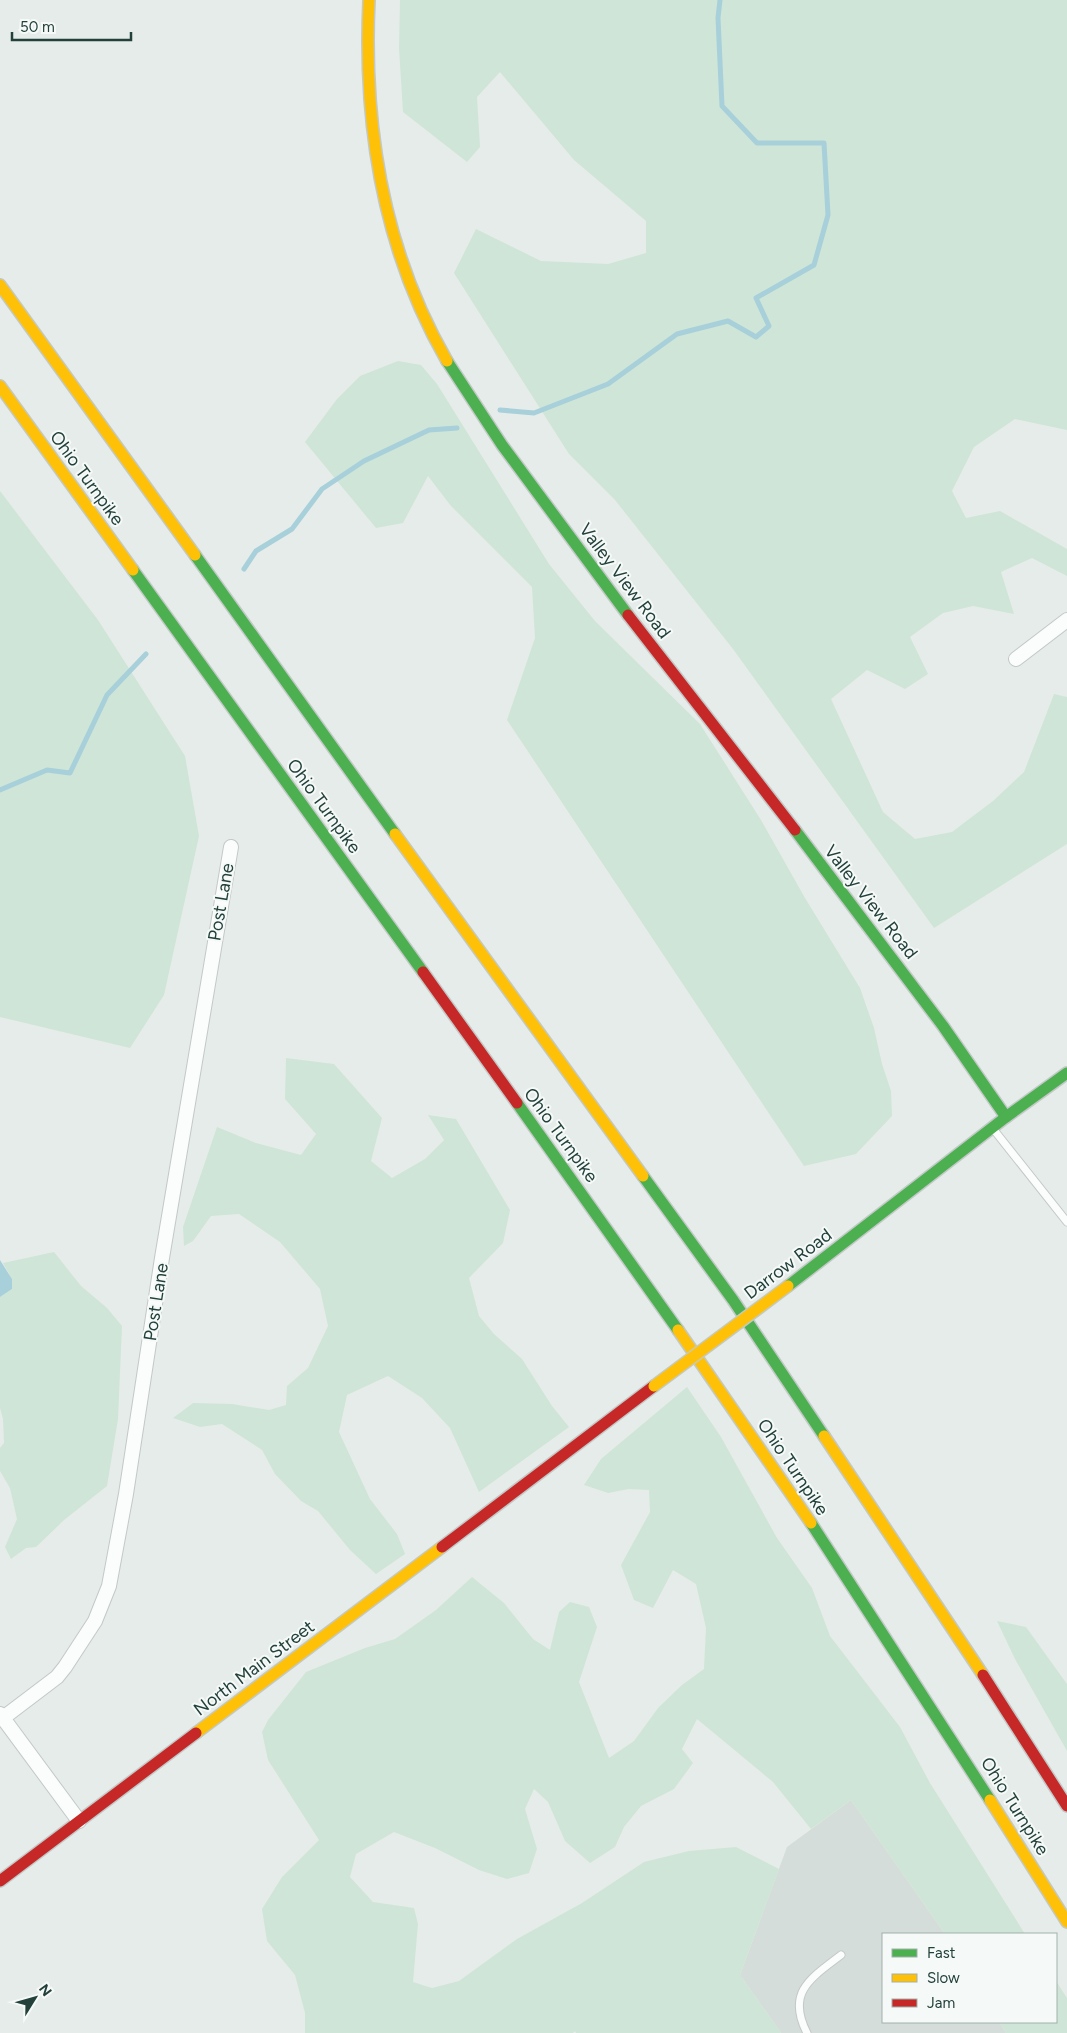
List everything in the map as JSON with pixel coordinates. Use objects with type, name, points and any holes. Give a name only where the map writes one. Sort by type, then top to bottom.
[{"type":"main road","name":"Valley View Road","points":[[369,0],[367,70],[376,162],[399,252],[416,297],[440,349],[479,414],[592,568],[928,1006],[1006,1116]]},
{"type":"main road","points":[[0,285],[486,961],[733,1300],[960,1638],[1067,1806]]},
{"type":"main road","name":"Ohio Turnpike","points":[[0,386],[563,1166],[685,1340],[821,1539],[948,1732],[1067,1922]]},
{"type":"main road","name":"Darrow Road","points":[[528,1480],[788,1286],[1006,1116],[1067,1073]]},
{"type":"main road","name":"North Main Street","points":[[0,1881],[391,1586],[528,1480]]},
{"type":"street","points":[[1016,659],[1067,620]]},
{"type":"street","name":"Post Lane","points":[[2,1716],[66,1668],[95,1621],[109,1586],[126,1494],[164,1249],[231,847]]},
{"type":"street","points":[[2,1716],[79,1822]]},
{"type":"lane","points":[[992,1128],[1067,1222]]},
{"type":"lane","points":[[806,2033],[798,2009],[801,1994],[808,1982],[841,1955]]},
{"type":"shaded area","points":[[851,1800],[944,1933],[882,1933],[882,2023],[1000,2023],[1006,2033],[781,2033],[740,1975],[787,1847]]},
{"type":"green space","points":[[400,0],[1067,0],[1067,430],[1015,419],[974,447],[952,491],[966,518],[1000,511],[1067,549],[1067,576],[1032,558],[1001,572],[1014,614],[973,606],[943,613],[910,637],[928,674],[905,689],[867,670],[831,699],[883,812],[915,839],[952,832],[993,801],[1024,772],[1054,694],[1067,697],[1067,844],[934,928],[733,649],[615,500],[569,454],[454,273],[476,229],[541,261],[608,264],[646,253],[646,221],[574,160],[500,72],[477,97],[480,147],[467,162],[403,112],[399,48]]},
{"type":"green space","points":[[398,361],[421,365],[437,384],[549,564],[595,621],[700,724],[761,820],[805,898],[860,988],[874,1028],[882,1064],[891,1091],[892,1116],[856,1154],[804,1166],[507,720],[535,638],[532,587],[451,506],[428,476],[403,523],[376,528],[305,442],[337,399],[360,376]]},
{"type":"green space","points":[[0,491],[98,620],[185,756],[199,836],[164,995],[130,1048],[0,1017]]},
{"type":"green space","points":[[286,1058],[334,1064],[382,1118],[371,1161],[392,1178],[425,1159],[444,1140],[428,1115],[456,1119],[510,1210],[503,1243],[469,1278],[479,1316],[494,1334],[522,1359],[552,1406],[569,1427],[479,1492],[450,1428],[422,1398],[388,1376],[347,1395],[339,1432],[370,1499],[397,1534],[405,1554],[376,1574],[350,1550],[318,1511],[301,1501],[275,1474],[262,1450],[222,1424],[200,1427],[173,1418],[193,1403],[232,1404],[269,1410],[286,1405],[287,1386],[308,1368],[328,1326],[320,1289],[280,1242],[239,1214],[211,1216],[193,1241],[184,1246],[183,1227],[217,1127],[256,1143],[301,1155],[316,1134],[285,1099]]},
{"type":"green space","points":[[54,1252],[81,1286],[107,1308],[122,1326],[118,1419],[107,1486],[64,1520],[36,1547],[26,1548],[11,1559],[5,1547],[17,1519],[10,1488],[0,1471],[0,1448],[4,1443],[3,1419],[0,1408],[0,1297],[12,1289],[12,1279],[3,1263]]},
{"type":"green space","points":[[687,1387],[721,1437],[777,1538],[812,1588],[830,1636],[900,1727],[930,1783],[1024,1933],[944,1933],[851,1800],[811,1829],[773,1782],[697,1719],[682,1749],[693,1763],[674,1789],[641,1806],[624,1827],[615,1847],[590,1863],[565,1841],[548,1802],[534,1789],[525,1809],[537,1849],[529,1873],[507,1879],[479,1870],[435,1848],[394,1832],[356,1854],[350,1877],[373,1902],[414,1908],[418,1924],[413,1982],[432,1988],[459,1981],[517,1939],[582,1903],[644,1862],[689,1851],[736,1847],[779,1869],[740,1975],[781,2033],[576,2033],[575,2031],[573,2033],[305,2033],[305,2013],[295,1975],[267,1941],[262,1909],[282,1877],[319,1840],[268,1760],[262,1732],[268,1720],[306,1672],[365,1648],[395,1639],[436,1610],[472,1577],[504,1603],[533,1639],[550,1650],[559,1612],[570,1602],[589,1607],[597,1627],[579,1682],[609,1758],[634,1741],[658,1708],[682,1685],[704,1669],[706,1628],[696,1584],[673,1570],[653,1608],[634,1600],[621,1565],[650,1512],[649,1490],[629,1489],[608,1493],[584,1485],[601,1459]]},
{"type":"green space","points":[[997,1621],[1026,1627],[1067,1684],[1067,1751],[1015,1659]]},
{"type":"green space","points":[[1057,1983],[1067,1998],[1067,2033],[1006,2033],[1000,2023],[1057,2023]]},
{"type":"water","points":[[0,1260],[12,1279],[12,1289],[0,1297]]},
{"type":"waterway","points":[[500,410],[534,413],[608,384],[677,334],[728,321],[756,337],[769,326],[756,298],[814,265],[828,215],[824,143],[757,143],[722,106],[718,18],[720,0]]},
{"type":"waterway","points":[[244,569],[256,551],[292,529],[322,489],[364,461],[429,430],[457,428]]},
{"type":"waterway","points":[[0,790],[47,770],[70,773],[107,695],[146,654]]},
{"type":"traffic: fast","points":[[447,361],[502,445],[628,615]]},
{"type":"traffic: fast","points":[[195,555],[395,834]]},
{"type":"traffic: fast","points":[[133,570],[423,972]]},
{"type":"traffic: fast","points":[[795,830],[943,1026],[1006,1117]]},
{"type":"traffic: fast","points":[[788,1286],[1006,1117],[1067,1073]]},
{"type":"traffic: fast","points":[[517,1103],[678,1330]]},
{"type":"traffic: fast","points":[[643,1176],[733,1300],[824,1436]]},
{"type":"traffic: fast","points":[[811,1523],[990,1800]]},
{"type":"traffic: slow","points":[[369,0],[370,94],[374,141],[382,186],[407,276],[425,319],[447,361]]},
{"type":"traffic: slow","points":[[0,285],[195,555]]},
{"type":"traffic: slow","points":[[0,386],[133,570]]},
{"type":"traffic: slow","points":[[395,834],[643,1176]]},
{"type":"traffic: slow","points":[[654,1386],[788,1286]]},
{"type":"traffic: slow","points":[[678,1330],[811,1523]]},
{"type":"traffic: slow","points":[[824,1436],[983,1675]]},
{"type":"traffic: slow","points":[[196,1733],[442,1547]]},
{"type":"traffic: slow","points":[[990,1800],[1067,1922]]},
{"type":"traffic: jam","points":[[628,615],[795,830]]},
{"type":"traffic: jam","points":[[423,972],[517,1103]]},
{"type":"traffic: jam","points":[[442,1547],[654,1386]]},
{"type":"traffic: jam","points":[[983,1675],[1067,1806]]},
{"type":"traffic: jam","points":[[0,1881],[196,1733]]}]
